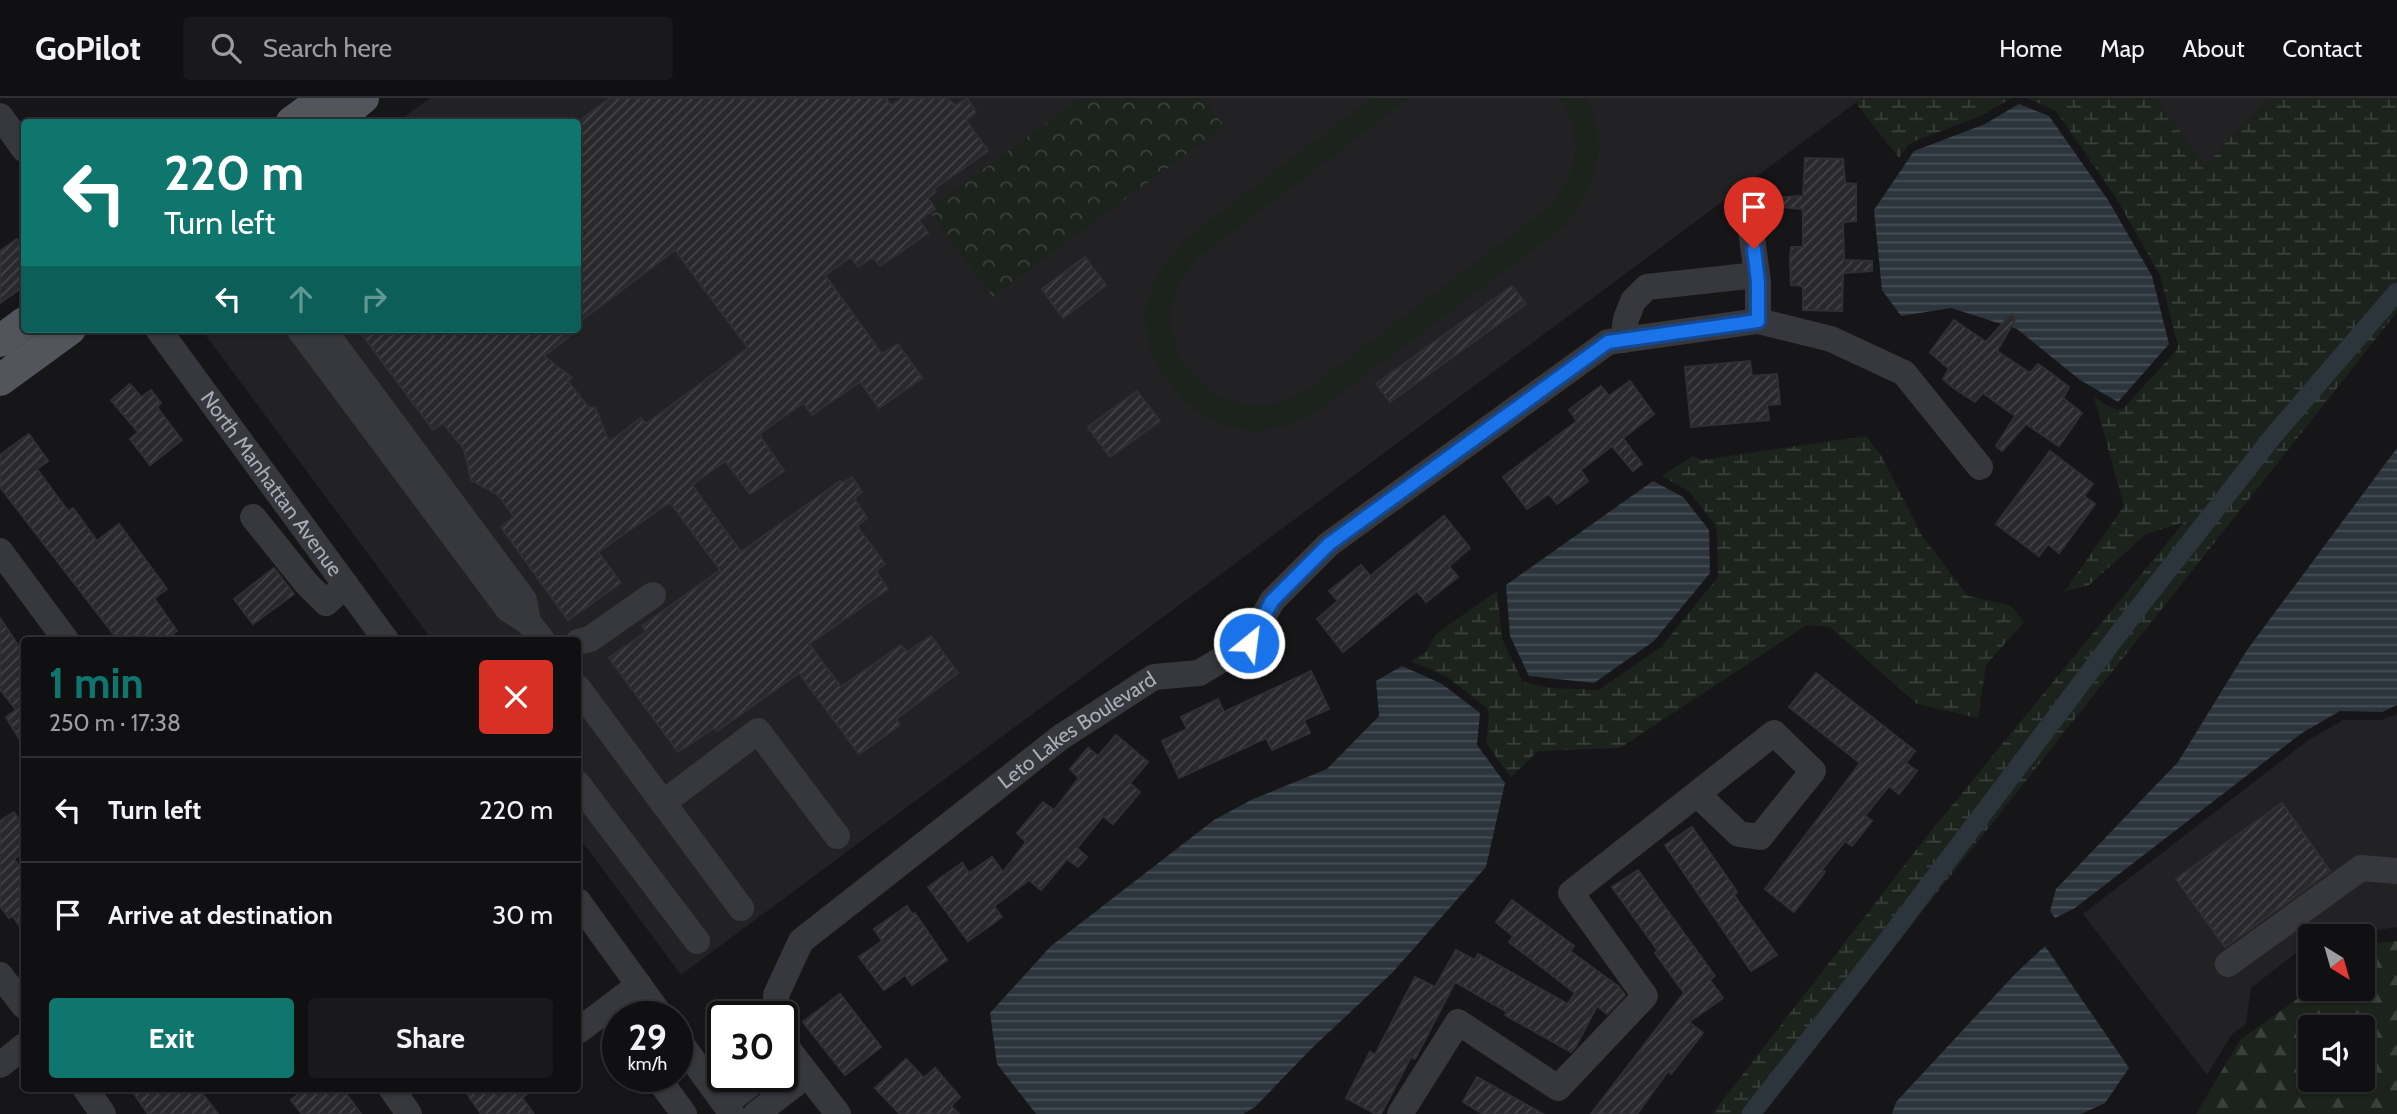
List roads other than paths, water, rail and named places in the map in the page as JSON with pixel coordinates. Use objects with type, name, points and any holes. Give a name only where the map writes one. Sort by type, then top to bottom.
[{"type":"main road","points":[[296,119],[325,98]]},
{"type":"main road","points":[[338,119],[363,98]]},
{"type":"main road","points":[[0,341],[21,325]]},
{"type":"main road","points":[[0,380],[65,333]]},
{"type":"street","points":[[3,125],[21,146]]},
{"type":"street","points":[[1751,223],[1757,275],[1758,321]]},
{"type":"street","points":[[1623,340],[1626,319],[1633,301],[1647,287],[1757,275]]},
{"type":"street","name":"Leto Lakes Boulevard","points":[[776,1001],[776,995],[801,941],[1061,737],[1154,677],[1199,673],[1249,643],[1272,601],[1329,544],[1608,342],[1758,321],[1830,339],[1905,373],[1980,467]]},
{"type":"street","name":"North Manhattan Avenue","points":[[161,333],[384,637]]},
{"type":"street","points":[[302,333],[508,609],[535,631]]},
{"type":"street","points":[[326,333],[524,600],[535,631]]},
{"type":"street","points":[[253,517],[301,577],[326,603],[346,585]]},
{"type":"street","points":[[276,545],[300,523]]},
{"type":"street","points":[[0,551],[64,637]]},
{"type":"street","points":[[301,577],[325,556]]},
{"type":"street","points":[[581,641],[590,639],[653,595]]},
{"type":"street","points":[[581,692],[741,908]]},
{"type":"street","points":[[663,803],[758,731],[836,836]]},
{"type":"street","points":[[581,788],[697,941]]},
{"type":"street","points":[[1400,1114],[1458,1022],[1558,1088],[1645,996],[1571,893],[1697,794]]},
{"type":"street","points":[[2228,964],[2361,868],[2397,871]]},
{"type":"street","points":[[581,905],[650,1001]]},
{"type":"street","points":[[0,975],[21,1002]]},
{"type":"street","points":[[626,1001],[639,985]]},
{"type":"street","points":[[581,1030],[602,1021]]},
{"type":"street","points":[[0,1065],[21,1048]]},
{"type":"street","points":[[693,1061],[728,1110],[745,1092]]},
{"type":"street","points":[[798,1064],[838,1114]]},
{"type":"street","points":[[756,1114],[807,1074]]},
{"type":"street","points":[[88,1092],[103,1114]]},
{"type":"street","points":[[394,1092],[409,1114]]},
{"type":"street","points":[[668,1092],[684,1114]]},
{"type":"waterway","points":[[1751,1114],[1877,954],[2132,616],[2274,435],[2397,292]]}]
